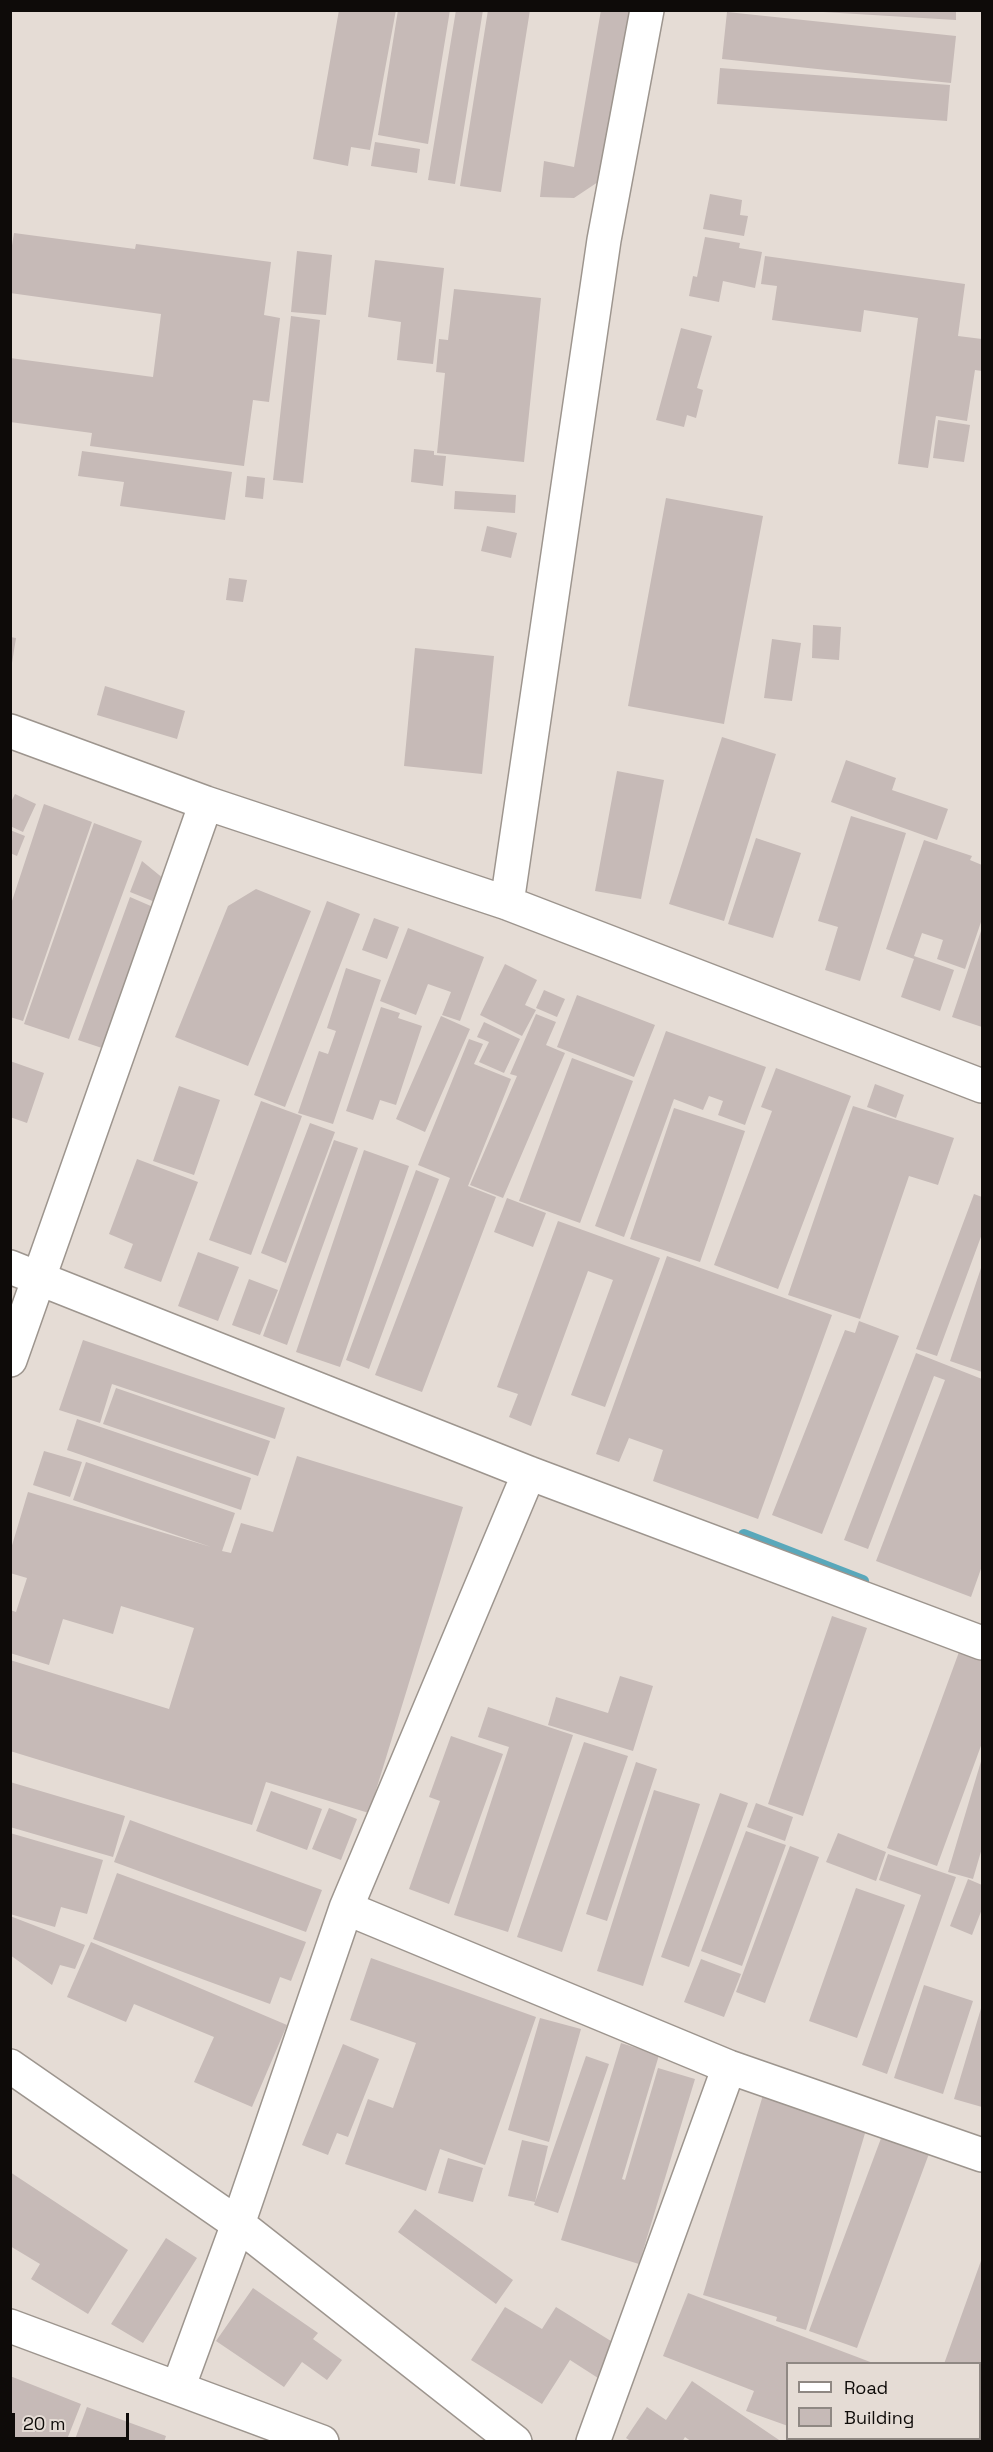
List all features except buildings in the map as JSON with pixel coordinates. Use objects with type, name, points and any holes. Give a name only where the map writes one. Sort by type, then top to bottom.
[{"type":"street","points":[[507,903],[604,240],[647,10]]},
{"type":"street","points":[[10,731],[206,803],[507,903],[982,1086]]},
{"type":"street","points":[[10,1360],[26,1273],[206,803]]},
{"type":"street","points":[[26,1273],[529,1473],[982,1643]]},
{"type":"street","points":[[178,2388],[238,2224],[346,1908],[529,1473]]},
{"type":"street","points":[[346,1908],[729,2067],[982,2155]]},
{"type":"street","points":[[10,2066],[238,2224],[515,2442]]},
{"type":"street","points":[[593,2442],[729,2067]]},
{"type":"street","points":[[10,2326],[322,2442]]},
{"type":"waterway","points":[[744,1535],[863,1581]]}]
